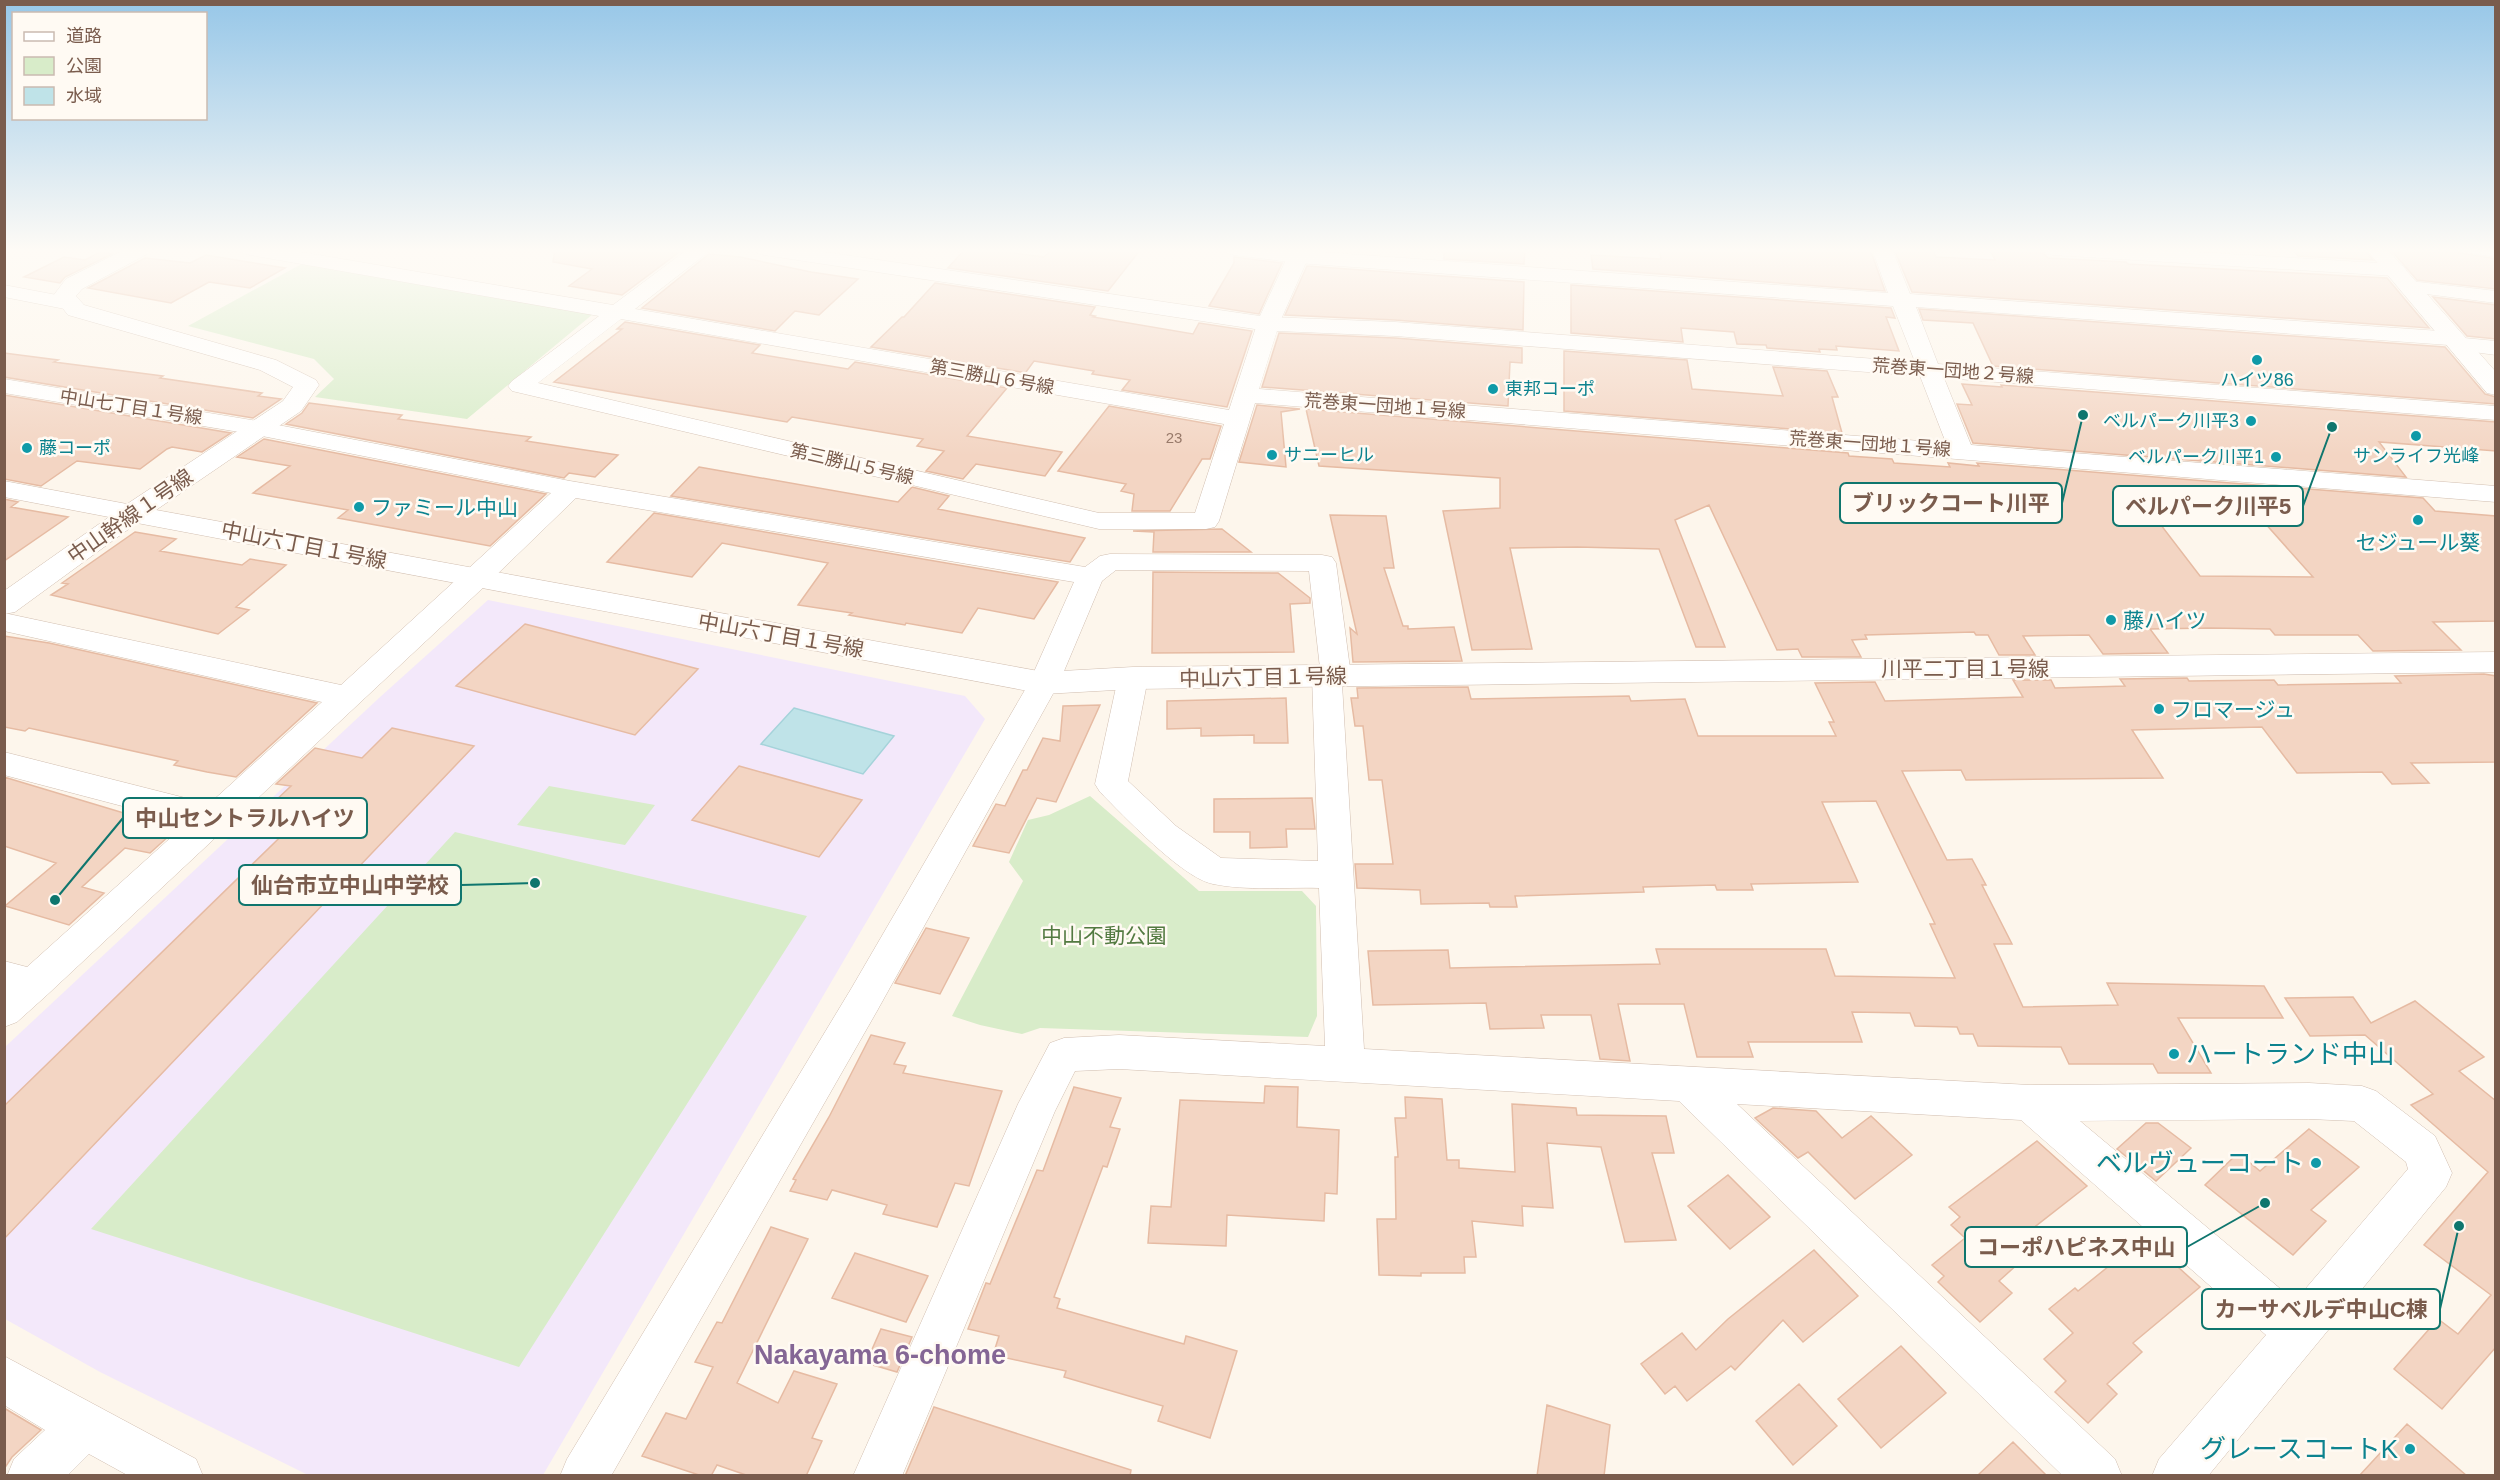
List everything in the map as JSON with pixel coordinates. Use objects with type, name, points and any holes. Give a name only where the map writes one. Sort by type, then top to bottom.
[{"type":"street","name":"中山幹線１号線","points":[[4,605],[134,512],[292,406],[307,385],[268,365],[104,318]]},
{"type":"street","name":"第三勝山５号線","points":[[608,318],[520,386],[1099,521],[1206,520],[1268,324]]},
{"type":"street","name":"第三勝山６号線","points":[[658,318],[1237,419]]},
{"type":"street","points":[[1228,318],[1268,324],[1271,318]]},
{"type":"street","points":[[1908,318],[1960,451]]},
{"type":"street","points":[[2146,318],[2457,341],[2496,348]]},
{"type":"street","points":[[2437,318],[2496,387]]},
{"type":"street","name":"荒巻東一団地２号線","points":[[1268,324],[1395,329],[2496,413]]},
{"type":"street","name":"中山七丁目１号線","points":[[4,386],[257,428],[570,489],[1097,572],[1110,562],[1322,563],[1332,676]]},
{"type":"street","name":"荒巻東一団地１号線","points":[[1244,395],[2496,494]]},
{"type":"street","name":"中山六丁目１号線","points":[[4,489],[476,579],[1044,683],[1133,678],[1435,675]]},
{"type":"street","points":[[4,1011],[19,980],[215,818],[476,579],[570,489]]},
{"type":"street","points":[[584,1476],[864,1000],[1044,683],[1097,572],[1117,521]]},
{"type":"street","points":[[4,622],[346,697]]},
{"type":"street","name":"川平二丁目１号線","points":[[1435,675],[2496,662]]},
{"type":"street","points":[[1332,676],[1336,875],[1345,1065]]},
{"type":"street","points":[[1133,678],[1111,784],[1164,835],[1212,871],[1336,875]]},
{"type":"street","points":[[4,764],[215,818]]},
{"type":"street","points":[[877,1476],[1038,1104],[1064,1055],[1119,1052],[2030,1103],[2309,1101],[2362,1104],[2421,1149],[2431,1173],[2176,1476]]},
{"type":"street","points":[[1689,1085],[2098,1476]]},
{"type":"street","points":[[2030,1103],[2297,1332]]},
{"type":"street","points":[[4,1379],[84,1426],[179,1476]]},
{"type":"street","points":[[31,1476],[84,1426]]},
{"type":"shaded area","points":[[488,600],[965,696],[985,719],[543,1475],[308,1475],[100,1372],[5,1319],[5,1047],[379,698]]},
{"type":"green space","points":[[203,318],[588,318],[467,419],[315,397],[334,379],[314,359],[188,326]]},
{"type":"green space","points":[[549,786],[655,805],[625,845],[517,825]]},
{"type":"green space","name":"中山不動公園","points":[[1090,796],[1199,891],[1302,891],[1316,906],[1317,1016],[1308,1037],[1040,1028],[1022,1034],[952,1016],[1023,881],[1009,862],[1028,820],[1049,815]]},
{"type":"green space","points":[[455,832],[807,916],[519,1367],[91,1229]]},
{"type":"water","points":[[794,708],[894,736],[863,774],[761,744]]},
{"type":"building","points":[[700,318],[788,318],[775,331]]},
{"type":"building","points":[[901,318],[1099,318],[1193,334],[1199,323],[1252,331],[1227,407],[1122,390],[1130,380],[1092,374],[1094,371],[1034,361],[1026,372],[1021,372],[871,347]]},
{"type":"building","points":[[1352,318],[1523,318],[1523,330]]},
{"type":"building","points":[[1571,318],[1886,318],[1899,351],[1836,346],[1837,350],[1819,349],[1820,352],[1767,348],[1766,345],[1737,344],[1734,332],[1681,328],[1683,342],[1571,333]]},
{"type":"building","points":[[1922,318],[2045,318],[2445,347],[2485,394],[2496,397],[2496,404],[1993,366],[1973,323],[1923,320]]},
{"type":"building","points":[[2286,318],[2421,318],[2429,328]]},
{"type":"building","points":[[2451,318],[2496,318],[2496,339],[2467,336]]},
{"type":"building","points":[[625,322],[760,345],[752,353],[848,369],[855,362],[1007,388],[967,436],[1062,452],[1045,476],[976,464],[963,479],[926,471],[944,451],[917,446],[923,439],[792,417],[787,422],[554,382],[622,329],[617,329]]},
{"type":"building","points":[[1279,333],[1395,338],[1522,348],[1522,363],[1510,362],[1508,406],[1262,387]]},
{"type":"building","points":[[1564,351],[1687,360],[1692,389],[1783,396],[1773,367],[1827,371],[1838,397],[1832,397],[1842,433],[1564,411]]},
{"type":"building","points":[[4,353],[163,376],[160,378],[262,393],[258,396],[281,399],[253,418],[4,377]]},
{"type":"building","points":[[1962,384],[2496,422],[2496,451],[2379,442],[2406,477],[1973,443],[1957,404],[1972,405]]},
{"type":"building","points":[[4,395],[231,433],[202,452],[172,447],[140,469],[77,461],[41,486],[4,479]]},
{"type":"building","points":[[309,403],[402,415],[398,419],[531,437],[526,441],[618,455],[595,477],[569,473],[564,478],[286,424],[302,413]]},
{"type":"building","points":[[1257,405],[1300,409],[1281,412],[1286,467],[1239,462]]},
{"type":"building","points":[[1109,406],[1221,426],[1210,459],[1202,459],[1170,511],[1132,511],[1134,494],[1121,491],[1126,484],[1058,471]]},
{"type":"building","points":[[1306,409],[1848,453],[1849,456],[1892,459],[1894,463],[1950,467],[1948,463],[1979,466],[1977,463],[2423,498],[2435,511],[2496,516],[2496,621],[2433,622],[2461,650],[2373,651],[2358,635],[2275,635],[2270,629],[2211,628],[2150,629],[2168,653],[2103,654],[2089,635],[2023,636],[2035,655],[1999,655],[1988,635],[1976,635],[1974,632],[1865,635],[1867,639],[1852,640],[1861,657],[1802,657],[1798,649],[1777,650],[1709,505],[1675,520],[1725,647],[1696,647],[1659,549],[1577,547],[1510,548],[1532,649],[1472,650],[1443,511],[1500,508],[1500,478],[1319,466]],"holes":[[[2141,499],[2229,505],[2238,519],[2263,521],[2313,577],[2200,576]]]},
{"type":"building","points":[[264,439],[546,494],[490,546],[338,518],[348,510],[253,493],[290,466],[237,457]]},
{"type":"building","points":[[699,467],[898,502],[912,487],[949,496],[938,509],[1085,538],[1070,562],[671,496]]},
{"type":"building","points":[[4,499],[18,502],[11,507],[68,517],[4,561]]},
{"type":"building","points":[[654,513],[1058,582],[1034,619],[978,608],[962,633],[906,623],[905,625],[849,615],[852,613],[798,605],[828,563],[722,543],[692,577],[607,562]]},
{"type":"building","points":[[1330,515],[1386,516],[1394,568],[1384,568],[1403,626],[1408,626],[1408,629],[1454,627],[1462,661],[1353,662],[1350,628],[1357,634]]},
{"type":"building","points":[[1222,529],[1251,552],[1153,552],[1154,532],[1133,531]]},
{"type":"building","points":[[135,532],[176,539],[160,551],[242,565],[250,559],[286,565],[236,607],[249,610],[218,634],[51,595],[68,584],[62,583]]},
{"type":"building","points":[[1153,572],[1278,573],[1310,598],[1310,603],[1290,604],[1294,652],[1152,653]]},
{"type":"building","points":[[525,624],[698,669],[635,735],[456,686]]},
{"type":"building","points":[[4,636],[49,643],[317,703],[236,777],[174,765],[178,761],[29,728],[25,731],[4,727]]},
{"type":"building","points":[[2484,674],[2496,676],[2496,762],[2411,763],[2429,783],[2392,784],[2382,772],[2297,773],[2262,727],[2132,730],[2163,778],[1966,780],[1961,770],[1902,771],[1947,860],[1972,859],[1986,885],[1982,885],[2012,944],[1994,944],[2023,1007],[2118,1005],[2107,983],[2264,986],[2283,1018],[2178,1018],[2211,1073],[2158,1073],[2153,1064],[2069,1064],[2061,1047],[1978,1046],[1973,1034],[1960,1034],[1957,1027],[1915,1026],[1910,1013],[1852,1012],[1862,1042],[1748,1042],[1753,1057],[1697,1057],[1684,1004],[1618,1004],[1630,1061],[1600,1059],[1591,1015],[1541,1015],[1544,1028],[1490,1029],[1486,1003],[1373,1005],[1368,951],[1448,950],[1450,968],[1660,964],[1656,949],[1826,949],[1835,976],[1955,978],[1930,924],[1935,924],[1876,801],[1822,802],[1858,882],[1751,884],[1753,890],[1717,890],[1715,885],[1643,887],[1644,892],[1515,896],[1517,907],[1490,907],[1489,903],[1421,904],[1420,890],[1357,888],[1355,864],[1393,864],[1382,780],[1369,780],[1363,726],[1355,726],[1351,698],[1358,698],[1357,688],[1468,687],[1471,699],[1629,696],[1631,701],[1685,699],[1698,736],[1836,736],[1829,722],[1834,722],[1815,683],[1875,682],[1885,701],[2023,697],[2013,680],[2051,680],[2055,688],[2125,686],[2120,679],[2274,680],[2278,685],[2401,683],[2395,676]]},
{"type":"building","points":[[1286,698],[1288,743],[1254,743],[1254,735],[1201,736],[1201,728],[1167,729],[1167,701]]},
{"type":"building","points":[[1100,705],[1056,802],[1037,798],[1009,853],[973,846],[996,804],[1005,806],[1023,770],[1027,770],[1043,738],[1060,741],[1063,706]]},
{"type":"building","points":[[392,728],[474,746],[4,1239],[4,1106],[308,810],[274,802],[291,786],[276,784],[315,748],[362,758]]},
{"type":"building","points":[[739,766],[862,800],[819,857],[692,820]]},
{"type":"building","points":[[4,777],[137,817],[180,826],[150,853],[125,848],[82,887],[104,893],[69,925],[5,906],[56,863],[4,846]]},
{"type":"building","points":[[1312,798],[1315,829],[1286,829],[1287,847],[1250,848],[1250,832],[1214,832],[1214,799]]},
{"type":"building","points":[[926,928],[969,938],[940,994],[895,983]]},
{"type":"building","points":[[2353,997],[2371,1023],[2415,1001],[2484,1057],[2459,1071],[2496,1101],[2496,1347],[2442,1409],[2394,1369],[2438,1319],[2458,1334],[2491,1295],[2424,1245],[2488,1172],[2411,1105],[2433,1094],[2365,1035],[2310,1036],[2285,998]]},
{"type":"building","points":[[871,1035],[905,1043],[894,1064],[906,1066],[903,1073],[1002,1091],[969,1186],[955,1183],[937,1227],[883,1214],[887,1205],[832,1190],[827,1200],[790,1191],[796,1180],[793,1179],[829,1117]]},
{"type":"building","points":[[1265,1086],[1298,1087],[1297,1127],[1339,1130],[1337,1194],[1325,1193],[1324,1221],[1227,1215],[1226,1246],[1148,1243],[1151,1206],[1171,1207],[1180,1100],[1264,1103]]},
{"type":"building","points":[[1074,1087],[1121,1098],[1110,1127],[1120,1129],[1107,1167],[1103,1166],[1054,1297],[1060,1299],[1057,1308],[1184,1344],[1186,1336],[1237,1351],[1210,1438],[1158,1421],[1163,1406],[1064,1377],[1066,1371],[993,1355],[999,1336],[968,1329],[986,1283],[990,1284],[1037,1170],[1043,1171]]},
{"type":"building","points":[[1405,1097],[1442,1099],[1447,1160],[1459,1160],[1459,1168],[1515,1172],[1512,1104],[1576,1108],[1577,1115],[1666,1116],[1674,1153],[1652,1153],[1676,1240],[1625,1242],[1601,1147],[1547,1143],[1553,1208],[1522,1206],[1523,1226],[1472,1221],[1476,1257],[1464,1257],[1465,1273],[1421,1273],[1421,1276],[1379,1275],[1377,1219],[1396,1219],[1395,1157],[1398,1157],[1395,1118],[1406,1118]]},
{"type":"building","points":[[1773,1108],[1816,1111],[1842,1138],[1871,1116],[1912,1155],[1855,1199],[1808,1152],[1798,1158],[1755,1118]]},
{"type":"building","points":[[2146,1123],[2158,1123],[2191,1148],[2156,1181],[2117,1149]]},
{"type":"building","points":[[2309,1129],[2359,1167],[2311,1210],[2326,1221],[2293,1255],[2205,1185],[2238,1153],[2260,1171]]},
{"type":"building","points":[[2037,1141],[2087,1186],[2018,1240],[2031,1252],[1999,1281],[2012,1293],[1980,1322],[1938,1282],[1944,1276],[1932,1265],[1965,1238],[1951,1225],[1960,1217],[1949,1207]]},
{"type":"building","points":[[1728,1175],[1770,1217],[1730,1249],[1688,1206]]},
{"type":"building","points":[[771,1227],[808,1239],[737,1383],[778,1403],[794,1371],[837,1384],[812,1438],[822,1441],[806,1476],[749,1476],[717,1465],[711,1476],[702,1476],[642,1456],[666,1413],[686,1419],[713,1367],[695,1362],[717,1322],[722,1323]]},
{"type":"building","points":[[2145,1237],[2200,1287],[2133,1343],[2142,1352],[2107,1384],[2117,1394],[2088,1423],[2055,1392],[2066,1381],[2044,1359],[2073,1333],[2049,1309],[2075,1288],[2078,1291]]},
{"type":"building","points":[[1814,1250],[1858,1296],[1803,1342],[1783,1320],[1735,1370],[1731,1366],[1687,1401],[1675,1386],[1665,1394],[1641,1364],[1682,1333],[1696,1350],[1728,1319]]},
{"type":"building","points":[[855,1253],[928,1276],[906,1322],[832,1298]]},
{"type":"building","points":[[881,1329],[912,1337],[897,1372],[866,1363]]},
{"type":"building","points":[[1901,1346],[1946,1393],[1881,1448],[1838,1399]]},
{"type":"building","points":[[1799,1384],[1837,1426],[1793,1465],[1756,1421]]},
{"type":"building","points":[[1547,1405],[1610,1425],[1604,1476],[1537,1476]]},
{"type":"building","points":[[934,1407],[1131,1470],[1130,1476],[905,1476]]},
{"type":"building","points":[[4,1408],[41,1430],[12,1457],[4,1469]]},
{"type":"building","name":"グレースコートK","points":[[2407,1424],[2467,1476],[2359,1476]]},
{"type":"building","points":[[2013,1442],[2047,1476],[1977,1476]]},
{"type":"place","name":"ハイツ86","points":[[2257,360]]},
{"type":"place","name":"東邦コーポ","points":[[1493,389]]},
{"type":"place","name":"ブリックコート川平","points":[[2083,415]]},
{"type":"place","name":"ベルパーク川平3","points":[[2251,421]]},
{"type":"place","name":"ベルパーク川平5","points":[[2332,427]]},
{"type":"place","name":"サンライフ光峰","points":[[2416,436]]},
{"type":"place","name":"藤コーポ","points":[[27,448]]},
{"type":"place","name":"サニーヒル","points":[[1272,455]]},
{"type":"place","name":"ベルパーク川平1","points":[[2276,457]]},
{"type":"place","name":"ファミール中山","points":[[359,507]]},
{"type":"place","name":"セジュール葵","points":[[2418,520]]},
{"type":"place","name":"藤ハイツ","points":[[2111,620]]},
{"type":"place","name":"フロマージュ","points":[[2159,709]]},
{"type":"place","name":"仙台市立中山中学校","points":[[535,883]]},
{"type":"place","name":"中山セントラルハイツ","points":[[55,900]]},
{"type":"place","name":"ハートランド中山","points":[[2174,1054]]},
{"type":"place","name":"ベルヴューコート","points":[[2316,1163]]},
{"type":"place","name":"コーポハピネス中山","points":[[2265,1203]]},
{"type":"place","name":"カーサベルデ中山C棟","points":[[2459,1226]]},
{"type":"place","name":"グレースコートK","points":[[2410,1449]]},
{"type":"district","name":"Nakayama 6-chome","points":[[880,1355]]}]
